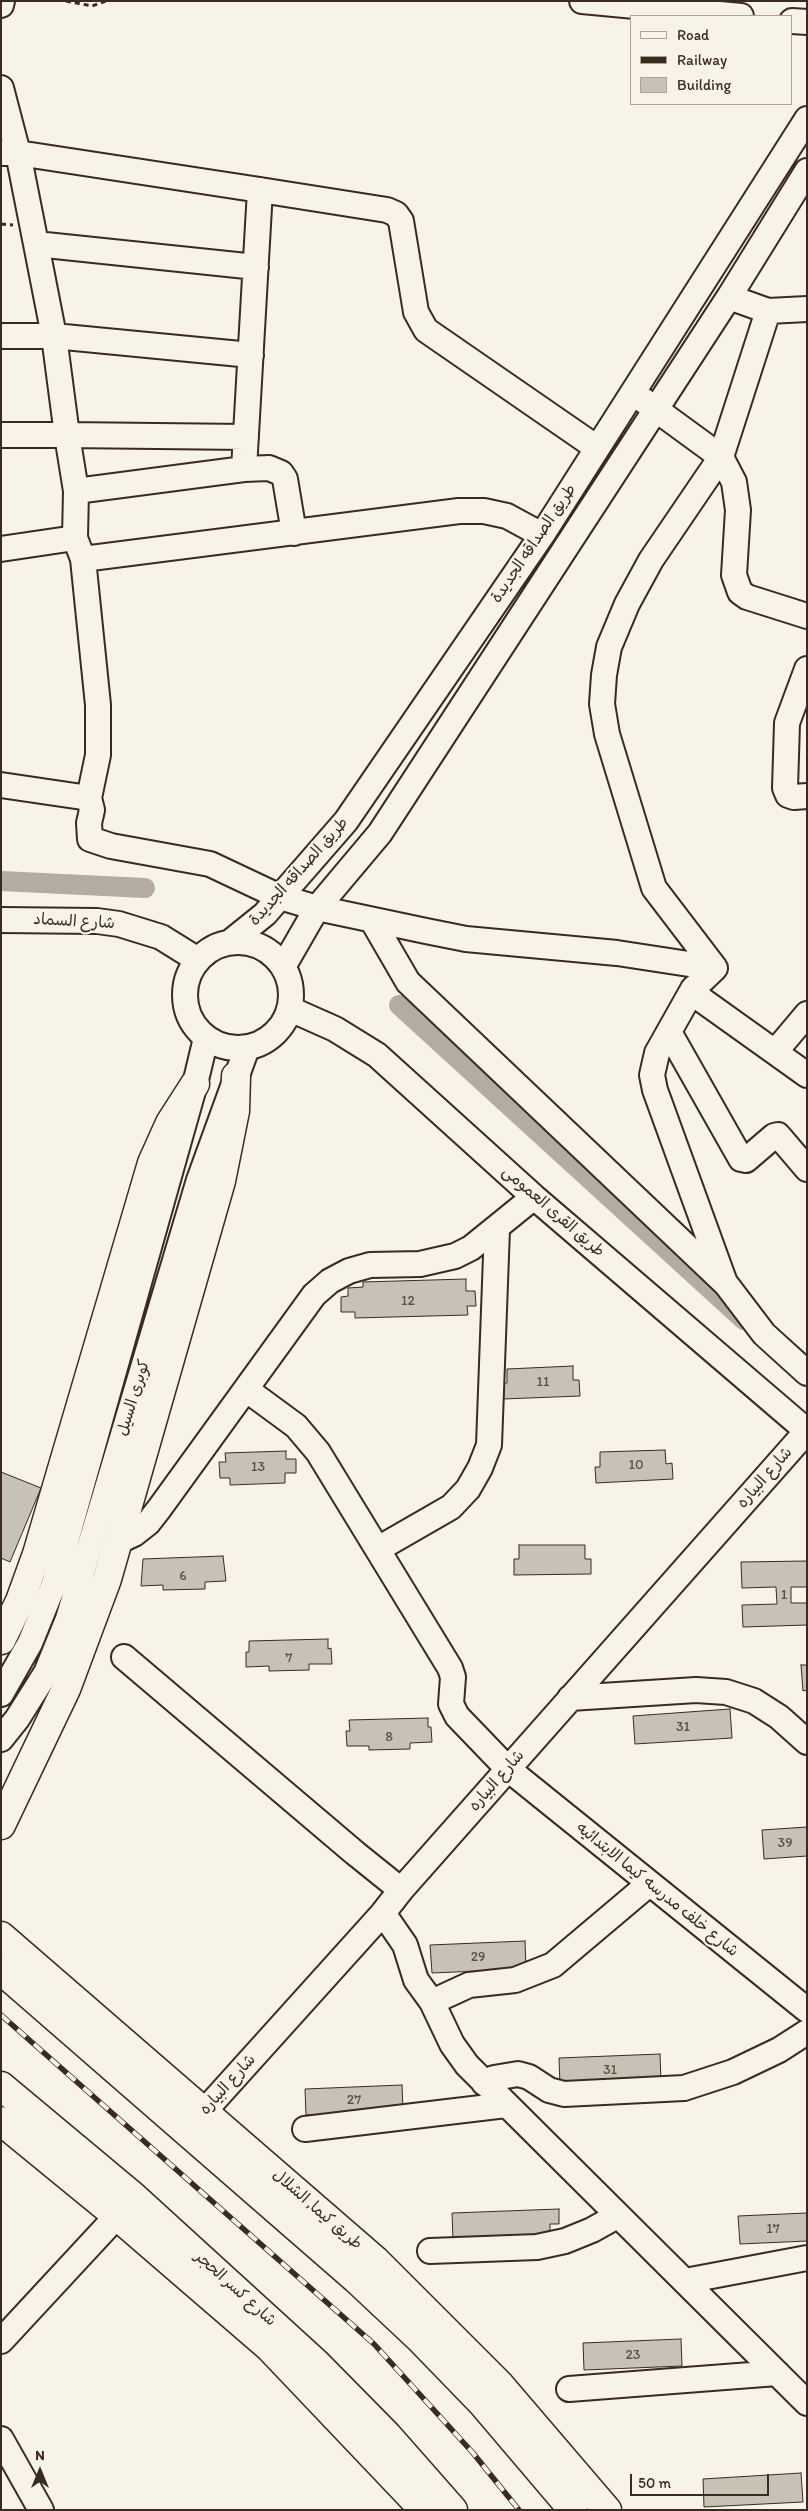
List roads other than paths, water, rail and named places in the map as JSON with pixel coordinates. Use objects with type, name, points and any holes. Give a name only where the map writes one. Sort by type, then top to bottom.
[{"type":"main road","points":[[1,1825],[77,1662],[107,1579],[230,1146],[235,1111],[236,1076]]},
{"type":"main road","points":[[5,1626],[37,1554],[152,1163],[170,1123],[195,1084]]},
{"type":"main road","name":"طريق كيما, الشلال","points":[[1,1936],[420,2339],[482,2403],[574,2510]]},
{"type":"main road","name":"طريق كيما, الشلال","points":[[1,1970],[375,2260],[500,2385],[607,2510]]},
{"type":"main road","name":"شارع كسر الحجر","points":[[1,2086],[270,2348],[424,2510]]},
{"type":"main road","name":"شارع كسر الحجر","points":[[1,2121],[125,2206],[316,2363],[387,2435],[453,2510]]},
{"type":"main road","points":[[356,2279],[375,2260]]},
{"type":"street","points":[[1,5],[2,1]]},
{"type":"street","points":[[582,1],[730,15]]},
{"type":"street","points":[[793,21],[807,22]]},
{"type":"street","points":[[1,88],[10,153],[36,244],[54,336],[76,491],[75,538],[83,559],[98,705],[98,755],[89,798],[92,810],[89,823],[90,839],[111,846],[210,864],[280,897],[317,908],[372,920],[466,939],[617,953],[715,968]]},
{"type":"street","name":"طريق الصداقه الجديدة","points":[[230,943],[265,914],[346,821],[542,534],[756,202],[807,119]]},
{"type":"street","points":[[10,153],[387,210],[396,214],[401,221],[416,312],[426,330],[597,448]]},
{"type":"street","name":"طريق الصداقه الجديدة","points":[[283,967],[317,908],[380,833],[729,297],[807,171]]},
{"type":"street","points":[[244,469],[260,190]]},
{"type":"street","points":[[756,202],[781,214]]},
{"type":"street","points":[[36,244],[256,267]]},
{"type":"street","points":[[729,297],[768,311],[807,309]]},
{"type":"street","points":[[715,968],[654,888],[607,734],[602,704],[604,675],[609,647],[628,604],[651,560],[721,457],[768,311]]},
{"type":"street","points":[[1,336],[54,336],[251,356]]},
{"type":"street","points":[[633,393],[721,457],[734,482],[736,492],[738,510],[734,575],[740,592],[747,597],[807,616]]},
{"type":"street","points":[[1,435],[246,437]]},
{"type":"street","points":[[76,491],[244,469],[269,468],[281,473],[285,479],[294,533]]},
{"type":"street","points":[[83,559],[459,511],[484,511],[507,516],[542,534]]},
{"type":"street","points":[[1,549],[75,538]]},
{"type":"street","points":[[807,669],[787,723],[785,788],[788,794],[794,797],[807,796]]},
{"type":"street","points":[[1,785],[89,798]]},
{"type":"street","name":"شارع السماد","points":[[1,920],[97,921],[119,924],[161,937],[198,960]]},
{"type":"street","points":[[372,920],[408,982],[726,1284],[764,1334],[807,1374]]},
{"type":"street","points":[[230,943],[245,943],[260,947],[273,955],[283,967],[289,980],[292,994],[290,1009],[284,1023],[274,1035],[262,1043],[247,1048],[219,1045],[206,1038],[194,1025],[187,1009],[185,992],[189,974],[198,960],[213,949],[230,943]]},
{"type":"street","points":[[715,968],[693,989],[654,1062],[652,1075],[655,1090],[726,1284]]},
{"type":"street","points":[[693,989],[702,1000],[807,1075]]},
{"type":"street","name":"طريق القرى العمومى","points":[[290,1009],[335,1029],[377,1055],[534,1197],[807,1431]]},
{"type":"street","points":[[775,1052],[807,1014]]},
{"type":"street","points":[[669,1032],[741,1159],[746,1160],[778,1134],[807,1169]]},
{"type":"street","name":"كوبرى السيل","points":[[1,1694],[30,1644],[54,1584],[195,1084],[206,1038]]},
{"type":"street","name":"كوبرى السيل","points":[[1,1739],[17,1719],[46,1673],[68,1619],[191,1207],[247,1048]]},
{"type":"street","points":[[117,1542],[134,1534],[148,1523],[248,1390],[314,1295],[330,1281],[349,1271],[370,1265],[420,1264],[455,1256],[471,1248],[497,1229],[534,1197]]},
{"type":"street","points":[[378,1549],[451,1507],[468,1489],[489,1445],[497,1229]]},
{"type":"street","name":"شارع خلف مدرسه كيما الابتدائيه","points":[[248,1390],[296,1426],[318,1452],[450,1668],[453,1682],[451,1704],[457,1716],[508,1769],[807,2010]]},
{"type":"street","name":"شارع البياره","points":[[195,2122],[383,1913],[401,1890],[807,1431]]},
{"type":"street","points":[[124,1657],[355,1854],[401,1890]]},
{"type":"street","points":[[570,1698],[696,1690],[726,1692],[754,1701],[780,1717],[807,1742]]},
{"type":"street","points":[[432,2002],[469,1985],[515,1980],[553,1965],[649,1884]]},
{"type":"street","points":[[383,1913],[405,1945],[416,1980],[432,2002],[452,2044],[467,2065],[617,2216],[686,2280],[807,2403]]},
{"type":"street","points":[[484,2083],[500,2076],[518,2074],[529,2077],[549,2090],[564,2094],[684,2088],[733,2072],[779,2050],[807,2032]]},
{"type":"street","points":[[305,2129],[506,2105]]},
{"type":"street","points":[[1,2341],[125,2206]]},
{"type":"street","points":[[430,2251],[536,2248],[565,2241],[592,2230],[617,2216]]},
{"type":"street","points":[[686,2280],[807,2258]]},
{"type":"street","points":[[569,2389],[777,2374]]},
{"type":"street","points":[[1,2439],[41,2510]]},
{"type":"waterway","points":[[1,881],[145,888]]},
{"type":"waterway","points":[[399,1005],[744,1320]]},
{"type":"railway","points":[[1,2015],[374,2344],[473,2453],[519,2510]]}]
